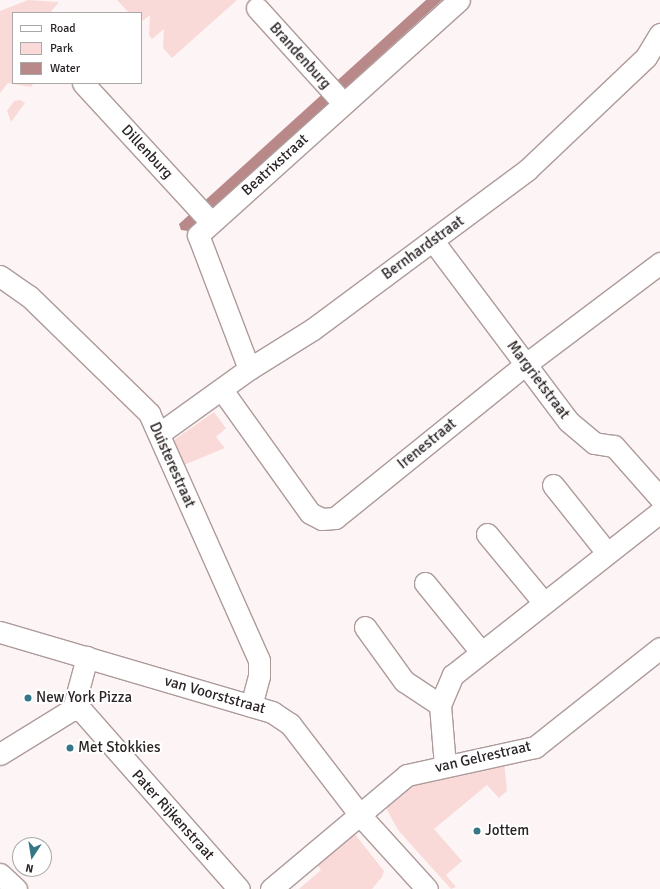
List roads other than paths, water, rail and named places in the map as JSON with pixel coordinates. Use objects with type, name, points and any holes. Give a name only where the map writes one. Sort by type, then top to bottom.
[{"type":"street","name":"Beatrixstraat","points":[[248,368],[198,235],[205,215],[336,95],[458,0]]},
{"type":"street","name":"Brandenburg","points":[[256,8],[336,95]]},
{"type":"street","name":"Bernhardstraat","points":[[160,433],[222,390],[248,368],[312,329],[527,170],[646,57],[660,34]]},
{"type":"street","name":"Dillenburg","points":[[84,84],[205,215]]},
{"type":"street","name":"Margrietstraat","points":[[433,241],[581,436],[614,446],[660,498]]},
{"type":"street","name":"Irenestraat","points":[[222,390],[310,513],[322,520],[335,518],[526,364],[660,262]]},
{"type":"street","name":"Duisterestraat","points":[[0,276],[29,296],[149,412],[160,433],[259,660],[259,676],[250,706]]},
{"type":"street","points":[[553,485],[607,553]]},
{"type":"street","points":[[445,766],[440,705],[453,675],[660,512]]},
{"type":"street","points":[[487,534],[544,603]]},
{"type":"street","points":[[425,583],[481,652]]},
{"type":"street","points":[[365,627],[404,681],[440,705]]},
{"type":"street","name":"van Voorststraat","points":[[0,632],[272,712],[290,724],[359,814],[427,889]]},
{"type":"street","name":"van Gelrestraat","points":[[359,814],[407,775],[535,747],[660,648]]},
{"type":"street","points":[[0,754],[73,709],[87,657]]},
{"type":"street","name":"Pater Rijkenstraat","points":[[73,709],[82,711],[150,790],[239,889]]},
{"type":"street","points":[[271,889],[359,814]]},
{"type":"street","points":[[0,874],[16,889]]},
{"type":"water","points":[[426,0],[442,0],[188,231],[181,230],[179,224]]},
{"type":"place","name":"New York Pizza","points":[[28,698]]},
{"type":"place","name":"Met Stokkies","points":[[70,748]]},
{"type":"place","name":"Jottem","points":[[477,831]]}]
